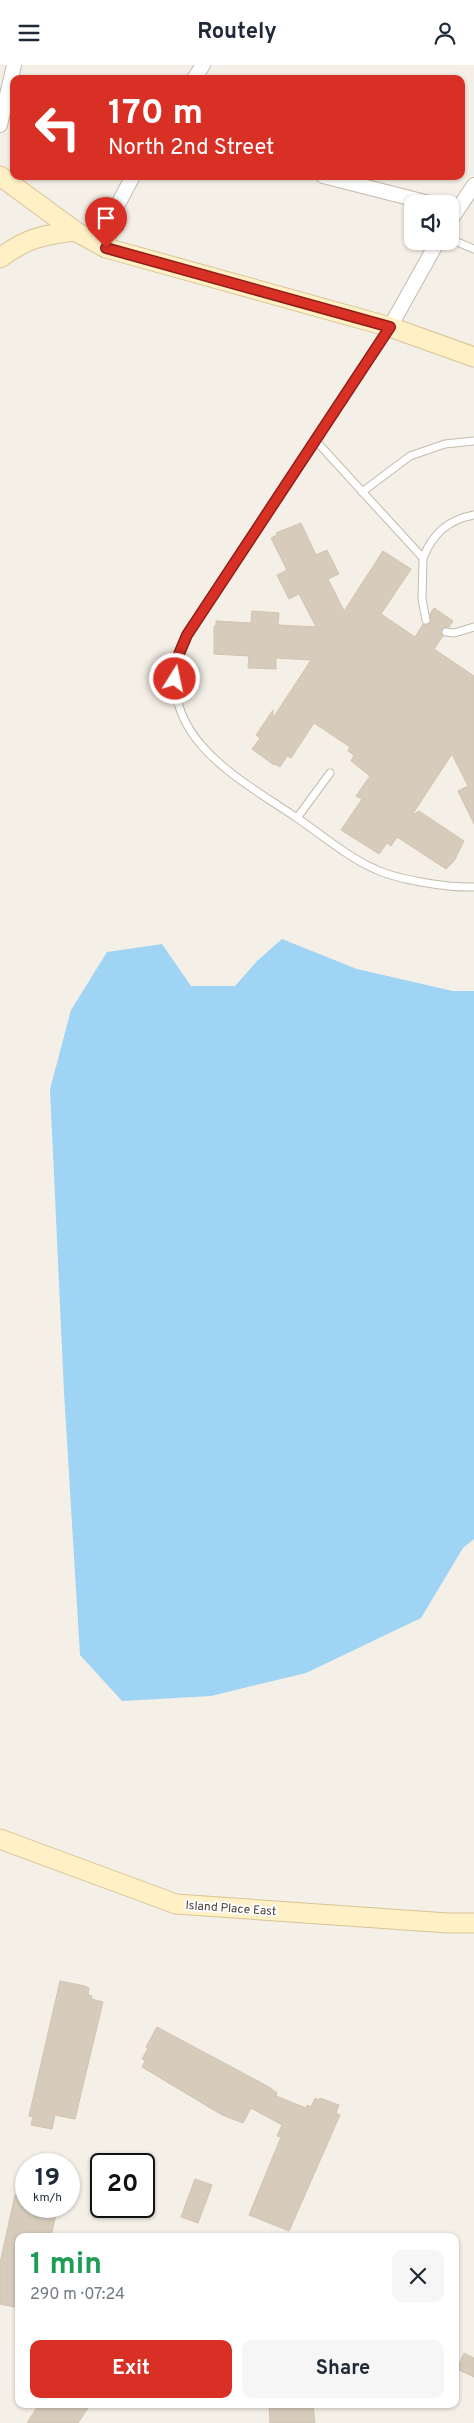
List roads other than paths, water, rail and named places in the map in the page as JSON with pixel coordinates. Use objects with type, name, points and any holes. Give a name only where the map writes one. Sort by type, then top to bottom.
[{"type":"main road","points":[[0,175],[75,231],[106,248],[390,327],[474,357]]},
{"type":"main road","points":[[0,258],[15,247],[41,235],[75,231]]},
{"type":"main road","name":"Island Place East","points":[[0,1839],[176,1905],[448,1923],[474,1923]]},
{"type":"street","points":[[0,125],[10,100]]},
{"type":"street","points":[[106,248],[116,208],[132,180]]},
{"type":"street","points":[[339,180],[404,197]]},
{"type":"street","points":[[459,204],[474,185]]},
{"type":"street","points":[[390,327],[433,250]]},
{"type":"lane","points":[[459,243],[474,249]]},
{"type":"lane","points":[[390,327],[187,635],[176,661],[177,704],[185,724],[219,765],[373,869],[388,875],[461,888],[474,887]]},
{"type":"lane","points":[[316,441],[423,558]]},
{"type":"lane","points":[[362,492],[410,456],[445,444],[474,441]]},
{"type":"lane","points":[[426,619],[422,599],[423,558],[436,532],[457,519],[474,515]]},
{"type":"lane","points":[[446,632],[454,633],[474,627]]},
{"type":"lane","points":[[297,818],[330,773]]},
{"type":"water","points":[[282,939],[357,969],[453,991],[474,991],[474,1539],[463,1548],[421,1618],[306,1673],[211,1696],[122,1701],[80,1655],[64,1392],[50,1089],[71,1010],[107,952],[162,944],[191,986],[235,986],[257,961]]}]
